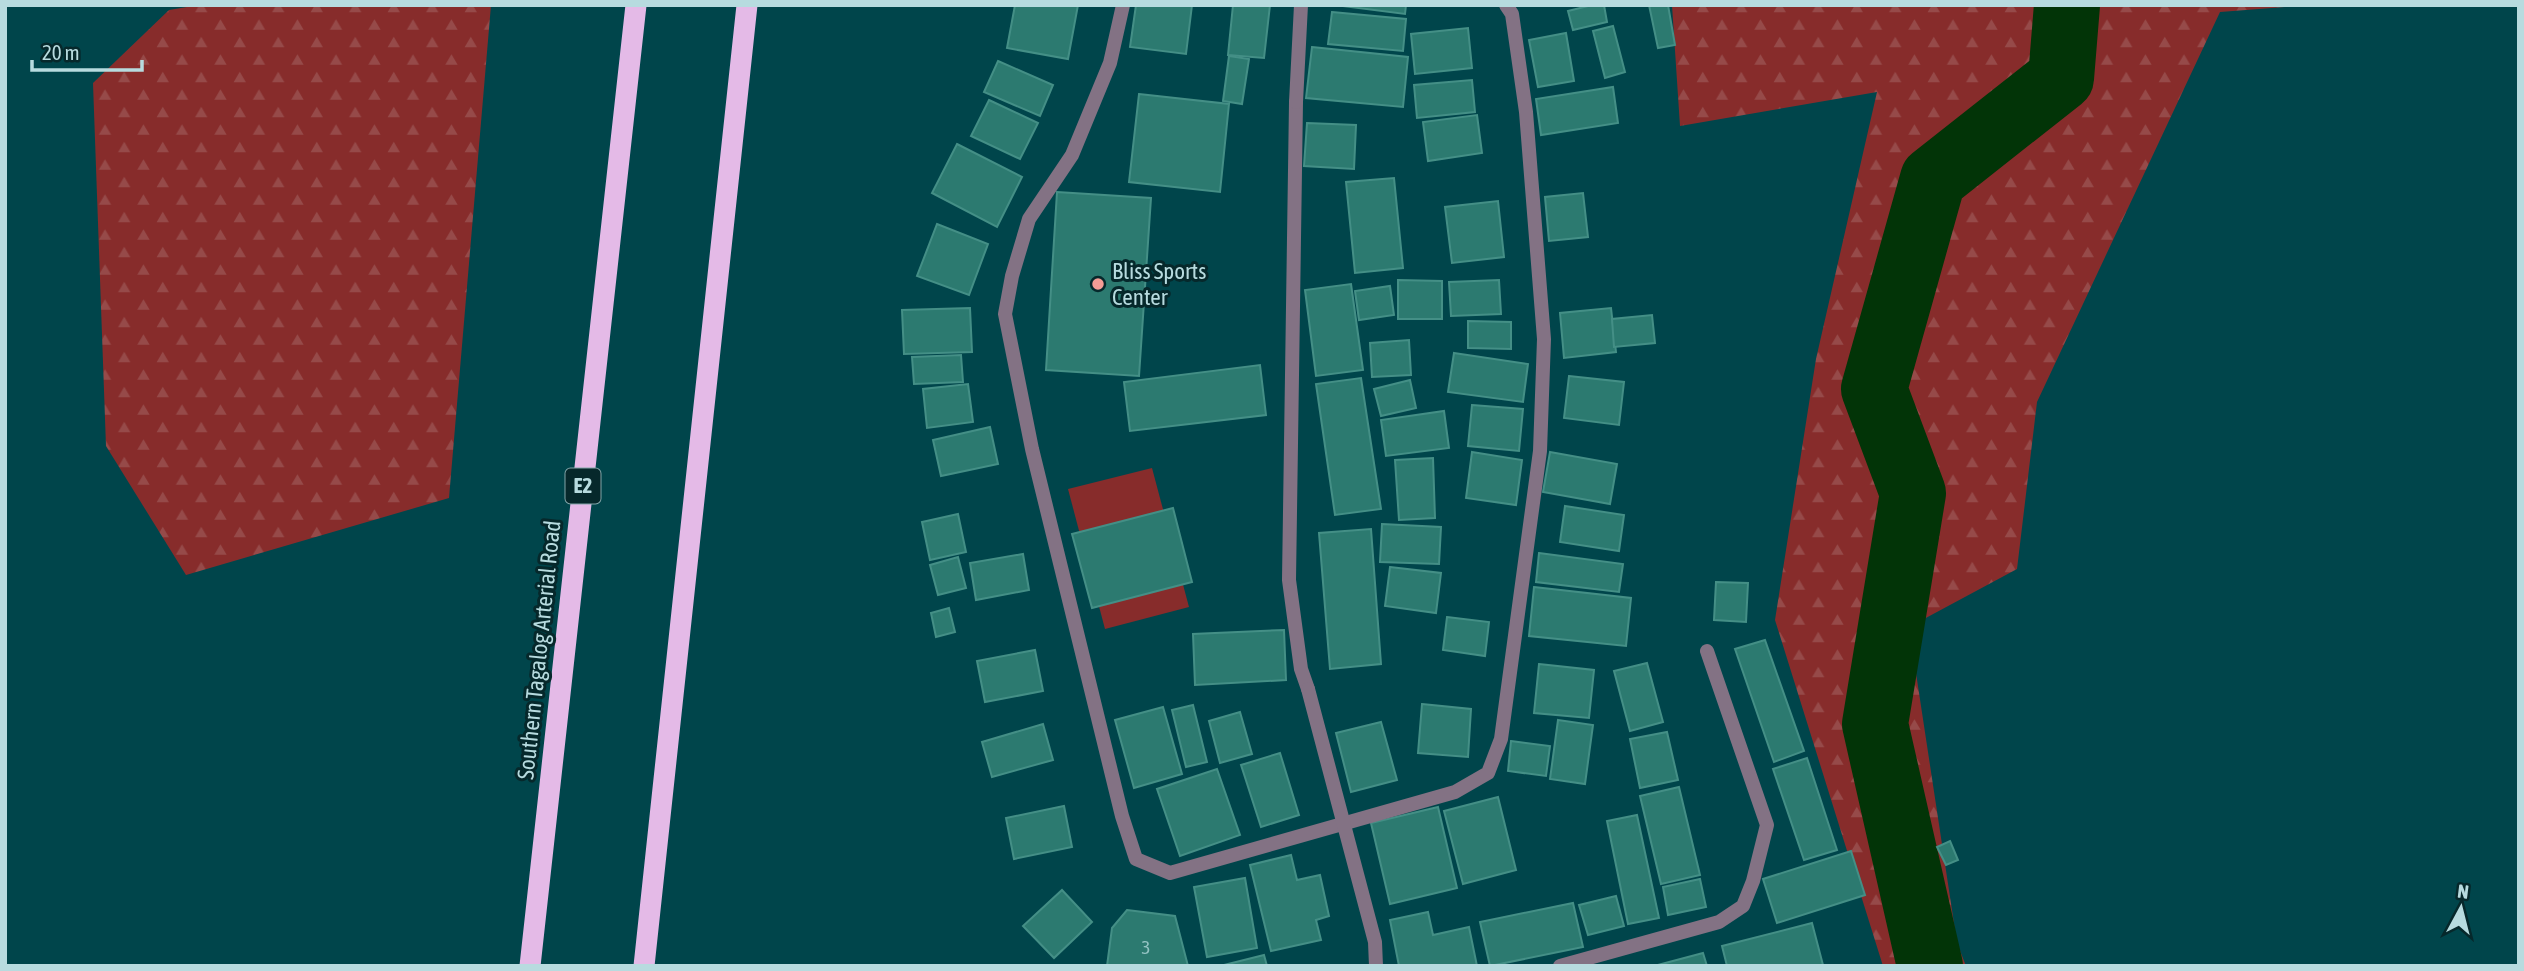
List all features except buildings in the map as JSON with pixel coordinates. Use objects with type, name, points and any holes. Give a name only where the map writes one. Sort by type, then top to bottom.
[{"type":"highway","name":"Southern Tagalog Arterial Road","points":[[530,966],[636,5]]},
{"type":"highway","points":[[644,966],[747,5]]},
{"type":"street","points":[[1124,5],[1110,63],[1072,155],[1029,219],[1004,314],[1032,449],[1122,816],[1136,859],[1170,873],[1466,786],[1488,774],[1501,739],[1540,451],[1544,339],[1526,112],[1512,14],[1506,5]]},
{"type":"street","points":[[1301,5],[1296,102],[1289,580],[1301,669],[1376,942],[1376,966]]},
{"type":"street","points":[[1560,966],[1719,922],[1743,906],[1753,881],[1767,825],[1707,651]]},
{"type":"green space","points":[[199,5],[491,5],[449,498],[186,575],[106,446],[93,83],[169,10]]},
{"type":"green space","points":[[1672,5],[2312,5],[2220,12],[2037,402],[2017,569],[1909,627],[1957,943],[1966,966],[1883,966],[1775,620],[1816,359],[1877,92],[1680,126]]},
{"type":"green space","points":[[1152,468],[1189,607],[1105,629],[1068,489]]},
{"type":"waterway","points":[[1930,966],[1875,724],[1913,493],[1874,389],[1933,179],[2061,78],[2067,5]]},
{"type":"place","name":"Bliss Sports Center","points":[[1098,284]]}]
